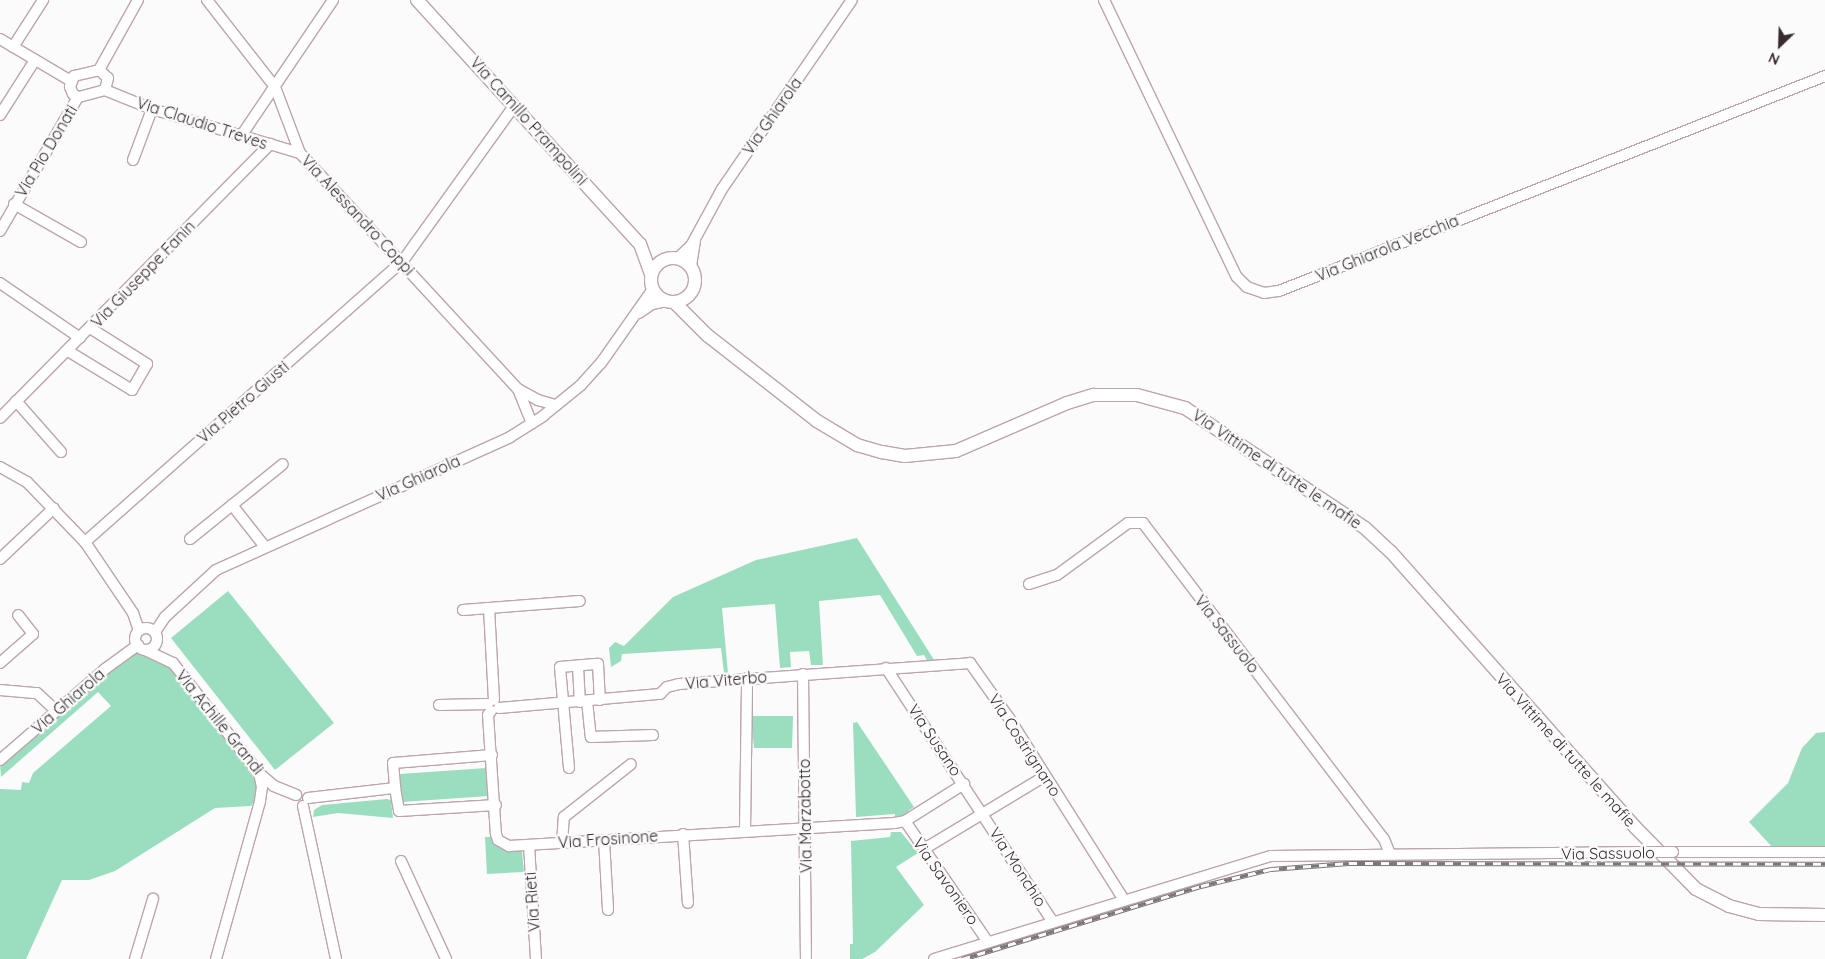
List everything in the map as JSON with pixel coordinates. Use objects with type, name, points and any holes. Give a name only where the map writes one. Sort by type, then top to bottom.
[{"type":"main road","name":"Via Camillo Prampolini","points":[[417,0],[515,105],[640,244],[651,274]]},
{"type":"main road","name":"Via Camillo Prampolini","points":[[640,244],[671,258]]},
{"type":"main road","points":[[671,258],[691,266],[695,279],[692,291],[670,302],[653,289],[651,274],[671,258]]},
{"type":"main road","name":"Via Vittime di tutte le mafie","points":[[692,291],[692,306],[707,335]]},
{"type":"main road","name":"Via Vittime di tutte le mafie","points":[[670,302],[707,335],[838,435],[882,452],[913,456],[956,451],[1067,403],[1094,395],[1137,395],[1185,408],[1365,528],[1426,591],[1635,828],[1696,889],[1729,906],[1759,914],[1825,915]]},
{"type":"street","points":[[13,47],[43,0]]},
{"type":"street","points":[[105,90],[108,78],[99,70],[138,0]]},
{"type":"street","name":"Via Alessandro Coppi","points":[[207,0],[275,86],[300,153],[518,389],[532,423]]},
{"type":"street","points":[[241,136],[333,0]]},
{"type":"street","name":"Via Ghiarola","points":[[671,258],[696,235],[722,189],[852,0]]},
{"type":"street","name":"Via Ghiarola Vecchia","points":[[1104,0],[1238,277],[1246,287],[1264,293],[1279,291],[1825,76]]},
{"type":"street","points":[[0,39],[71,81]]},
{"type":"street","points":[[0,115],[35,60]]},
{"type":"street","name":"Via Pio Donati","points":[[78,97],[71,91],[71,81],[74,76],[99,70]]},
{"type":"street","name":"Via Pio Donati","points":[[0,231],[78,97],[105,90]]},
{"type":"street","name":"Via Claudio Treves","points":[[105,90],[152,109],[300,153]]},
{"type":"street","name":"Via Pietro Giusti","points":[[84,542],[402,262],[515,105]]},
{"type":"street","points":[[133,160],[152,109]]},
{"type":"street","name":"Via Giuseppe Fanin","points":[[0,418],[270,144]]},
{"type":"street","points":[[14,204],[81,242]]},
{"type":"street","name":"Via Ghiarola","points":[[691,266],[696,235]]},
{"type":"street","points":[[0,283],[80,338]]},
{"type":"street","name":"Via Ghiarola","points":[[0,760],[104,669],[141,647],[155,646],[156,635],[165,617],[216,570],[510,437],[532,423],[556,405],[596,368],[653,289]]},
{"type":"street","points":[[634,317],[652,304],[670,302]]},
{"type":"street","points":[[68,351],[132,390],[147,364],[90,328]]},
{"type":"street","name":"Via Alessandro Coppi","points":[[518,389],[556,405]]},
{"type":"street","points":[[16,401],[61,452]]},
{"type":"street","points":[[190,539],[283,464]]},
{"type":"street","points":[[0,467],[27,482],[54,508],[84,542],[133,613],[139,630],[136,636],[141,647]]},
{"type":"street","points":[[232,505],[265,547]]},
{"type":"street","points":[[0,559],[54,508]]},
{"type":"street","name":"Via Sassuolo","points":[[1029,584],[1057,575],[1128,523],[1143,523],[1384,839],[1390,854]]},
{"type":"street","points":[[463,610],[580,601]]},
{"type":"street","name":"Via Frosinone","points":[[489,608],[493,706],[492,755],[498,840],[509,846],[904,821]]},
{"type":"street","points":[[0,663],[33,634],[18,615]]},
{"type":"street","points":[[139,630],[146,628],[156,635],[172,663]]},
{"type":"street","name":"Via Achille Grandi","points":[[141,647],[172,663],[259,773],[274,786],[296,795],[302,792],[306,802]]},
{"type":"street","name":"Via Costrignano","points":[[886,668],[964,662],[973,665],[1124,900]]},
{"type":"street","points":[[570,768],[560,667],[598,664],[600,700]]},
{"type":"street","points":[[578,666],[591,737],[653,734]]},
{"type":"street","points":[[803,674],[886,668]]},
{"type":"street","name":"Via Susano","points":[[886,668],[983,813]]},
{"type":"street","name":"Via Viterbo","points":[[439,705],[493,706],[600,700],[660,694],[666,687],[679,684],[803,674]]},
{"type":"street","name":"Via Marzabotto","points":[[803,674],[806,959]]},
{"type":"street","points":[[745,830],[747,678]]},
{"type":"street","points":[[0,690],[37,693],[56,711]]},
{"type":"street","points":[[492,755],[393,763],[395,788],[399,811],[496,804]]},
{"type":"street","points":[[562,843],[564,817],[631,764]]},
{"type":"street","points":[[220,958],[260,801],[262,787],[259,773]]},
{"type":"street","points":[[924,849],[1045,776]]},
{"type":"street","points":[[904,821],[964,784]]},
{"type":"street","points":[[336,959],[306,802],[395,788]]},
{"type":"street","name":"Via Monchio","points":[[983,813],[1053,922]]},
{"type":"street","name":"Via Savoniero","points":[[904,821],[988,942]]},
{"type":"street","points":[[683,834],[688,902]]},
{"type":"street","points":[[604,840],[608,910]]},
{"type":"street","name":"Via Rieti","points":[[529,845],[536,959]]},
{"type":"street","name":"Via Sassuolo","points":[[934,959],[1271,856],[1825,852]]},
{"type":"street","points":[[401,861],[446,959]]},
{"type":"street","points":[[135,959],[152,899]]},
{"type":"green space","points":[[857,538],[936,663],[929,664],[924,655],[917,656],[880,595],[819,601],[823,665],[811,665],[809,651],[790,652],[791,667],[780,668],[775,604],[722,608],[728,673],[724,673],[721,648],[622,654],[621,661],[611,667],[609,648],[615,642],[624,646],[673,597],[756,560]]},
{"type":"green space","points":[[228,591],[334,723],[275,770],[171,638]]},
{"type":"green space","points":[[135,653],[163,658],[256,777],[257,796],[251,806],[215,808],[115,871],[89,880],[62,880],[26,959],[0,959],[0,789],[21,790],[22,782],[29,783],[33,773],[111,706],[98,692],[1,777],[0,764],[129,654]]},
{"type":"green space","points":[[751,716],[793,716],[792,748],[754,748]]},
{"type":"green space","points":[[857,722],[914,807],[908,811],[911,816],[895,821],[895,814],[856,817],[853,723]]},
{"type":"green space","points":[[1825,732],[1825,848],[1774,849],[1749,822],[1788,783],[1802,748],[1816,733]]},
{"type":"green space","points":[[486,768],[489,796],[402,802],[400,774]]},
{"type":"green space","points":[[391,800],[393,818],[338,813],[313,817],[314,810],[322,805]]},
{"type":"green space","points":[[891,832],[901,832],[918,853],[896,867],[924,905],[875,952],[862,959],[850,959],[850,944],[853,944],[851,841],[890,837]]},
{"type":"green space","points":[[485,837],[493,837],[518,847],[522,852],[524,872],[487,874]]},
{"type":"railway","points":[[962,959],[1201,886],[1271,869],[1349,863],[1825,864]]}]
